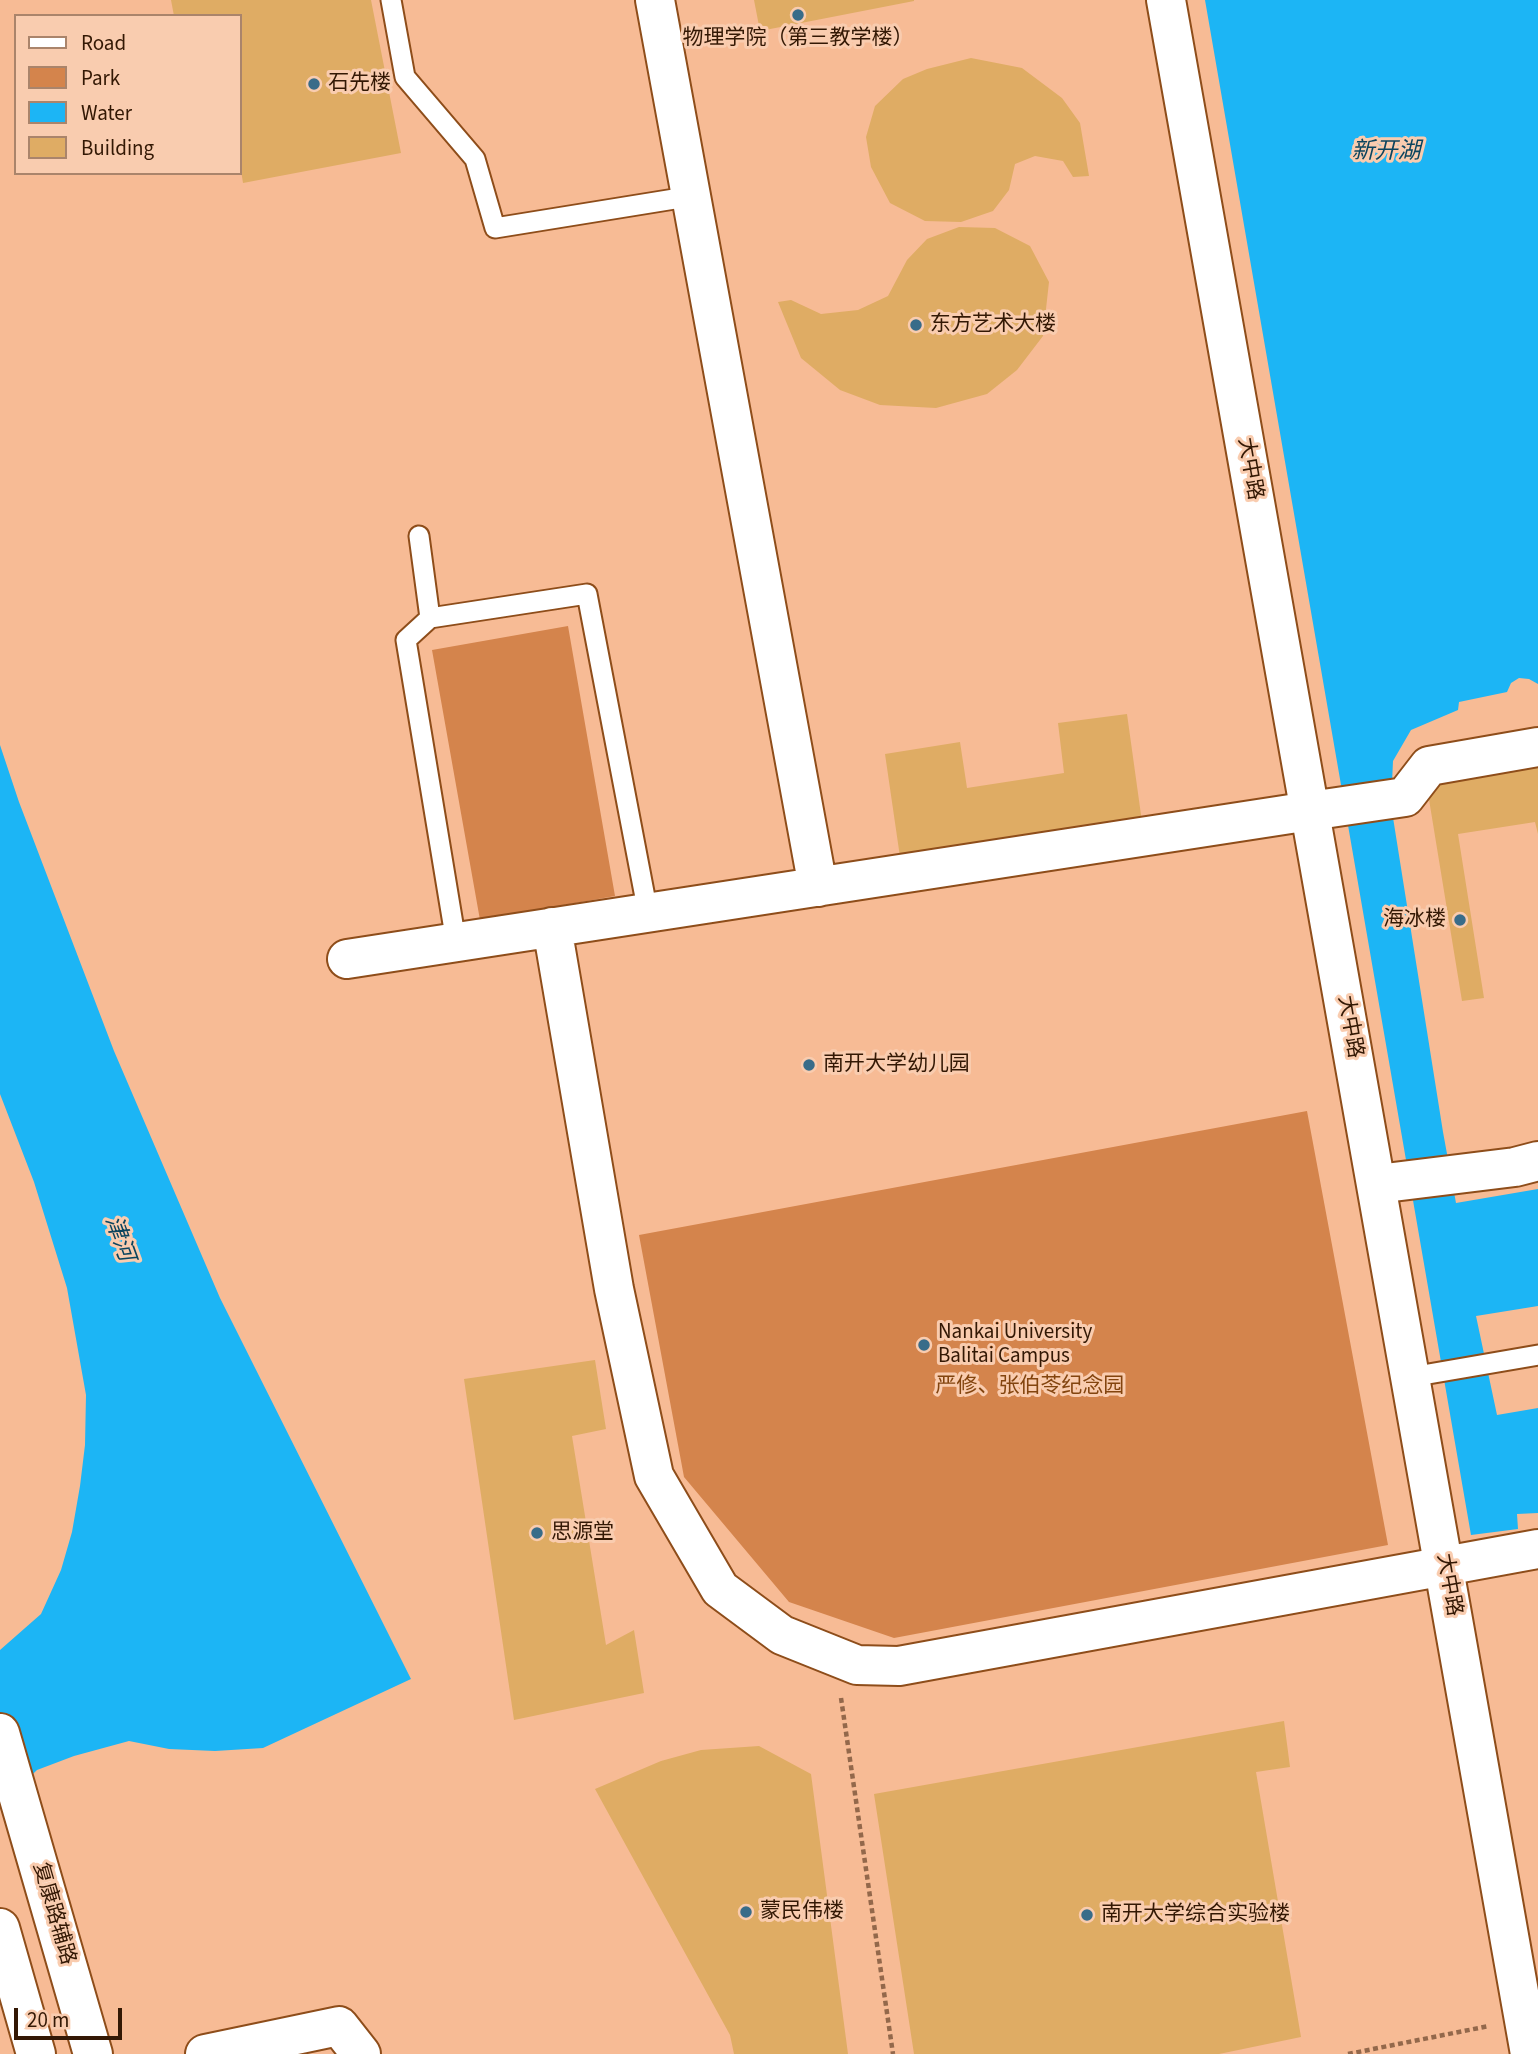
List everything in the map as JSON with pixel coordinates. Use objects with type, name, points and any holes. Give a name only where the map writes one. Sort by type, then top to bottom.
[{"type":"main road","points":[[656,0],[818,887]]},
{"type":"main road","name":"大中路","points":[[1166,0],[1323,809],[1421,1376],[1444,1565],[1527,2036]]},
{"type":"main road","points":[[347,959],[1405,797],[1429,766],[1538,747]]},
{"type":"main road","points":[[552,928],[614,1289],[654,1476],[720,1589],[782,1635],[857,1665],[899,1665],[944,1659],[1538,1549]]},
{"type":"main road","points":[[1389,1182],[1515,1167],[1538,1161]]},
{"type":"main road","name":"复康路辅路","points":[[0,1733],[93,2054]]},
{"type":"main road","points":[[0,1928],[36,2054]]},
{"type":"main road","points":[[205,2054],[340,2026],[361,2054]]},
{"type":"lane","points":[[391,0],[405,77],[475,159],[495,228],[693,196]]},
{"type":"lane","points":[[419,536],[430,618]]},
{"type":"lane","points":[[456,942],[407,640],[430,618],[587,594],[648,913]]},
{"type":"lane","points":[[1421,1376],[1538,1355]]},
{"type":"path","points":[[835,1656],[893,2054]]},
{"type":"path","points":[[1348,2054],[1527,2036]]},
{"type":"green space","points":[[568,626],[615,896],[480,920],[432,650]]},
{"type":"green space","name":"严修、张伯苓纪念园","points":[[1307,1111],[1388,1545],[894,1638],[789,1602],[684,1477],[639,1235]]},
{"type":"water","name":"新开湖","points":[[1205,0],[1538,0],[1538,684],[1519,678],[1511,683],[1507,692],[1459,702],[1458,710],[1411,730],[1393,761],[1391,805],[1456,1203],[1538,1189],[1538,1306],[1476,1316],[1497,1415],[1538,1408],[1538,1513],[1517,1514],[1518,1529],[1471,1535]]},
{"type":"water","name":"津河","points":[[0,745],[114,1051],[220,1298],[411,1679],[263,1748],[215,1751],[169,1749],[129,1741],[74,1756],[37,1770],[0,1806],[0,1650],[41,1614],[61,1570],[72,1532],[80,1486],[85,1445],[86,1395],[67,1288],[34,1182],[0,1094]]},
{"type":"building","name":"石先楼","points":[[171,0],[371,0],[401,153],[243,183],[242,14],[174,14]]},
{"type":"building","name":"物理学院（第三教学楼）","points":[[754,0],[914,0],[914,1],[760,31]]},
{"type":"building","points":[[971,58],[1022,68],[1062,98],[1080,123],[1089,176],[1073,177],[1063,161],[1035,156],[1015,164],[1009,190],[993,211],[961,222],[925,221],[890,203],[871,167],[866,137],[875,106],[903,79],[927,69]]},
{"type":"building","name":"东方艺术大楼","points":[[959,227],[995,228],[1030,246],[1049,282],[1043,336],[1017,370],[987,394],[936,408],[880,405],[840,390],[801,358],[778,302],[791,300],[821,314],[858,310],[888,296],[907,260],[927,239]]},
{"type":"building","points":[[1127,714],[1142,822],[900,857],[885,754],[960,742],[967,788],[1064,773],[1058,723]]},
{"type":"building","name":"海冰楼","points":[[1538,756],[1538,834],[1535,822],[1458,834],[1484,998],[1462,1001],[1425,775]]},
{"type":"building","name":"思源堂","points":[[595,1360],[606,1429],[572,1436],[606,1645],[634,1630],[644,1693],[514,1720],[464,1379]]},
{"type":"building","name":"南开大学综合实验楼","points":[[1284,1721],[1290,1767],[1256,1772],[1301,2037],[1219,2054],[914,2054],[874,1794]]},
{"type":"building","name":"蒙民伟楼","points":[[759,1746],[811,1774],[848,2054],[734,2054],[730,2035],[595,1789],[661,1761],[701,1750]]},
{"type":"place","name":"物理学院（第三教学楼）","points":[[798,15]]},
{"type":"place","name":"石先楼","points":[[314,84]]},
{"type":"place","name":"东方艺术大楼","points":[[916,325]]},
{"type":"place","name":"海冰楼","points":[[1460,920]]},
{"type":"place","name":"南开大学幼儿园","points":[[809,1065]]},
{"type":"place","name":"Nankai University Balitai Campus","points":[[924,1345]]},
{"type":"place","name":"思源堂","points":[[537,1533]]},
{"type":"place","name":"蒙民伟楼","points":[[746,1912]]},
{"type":"place","name":"南开大学综合实验楼","points":[[1087,1915]]}]
